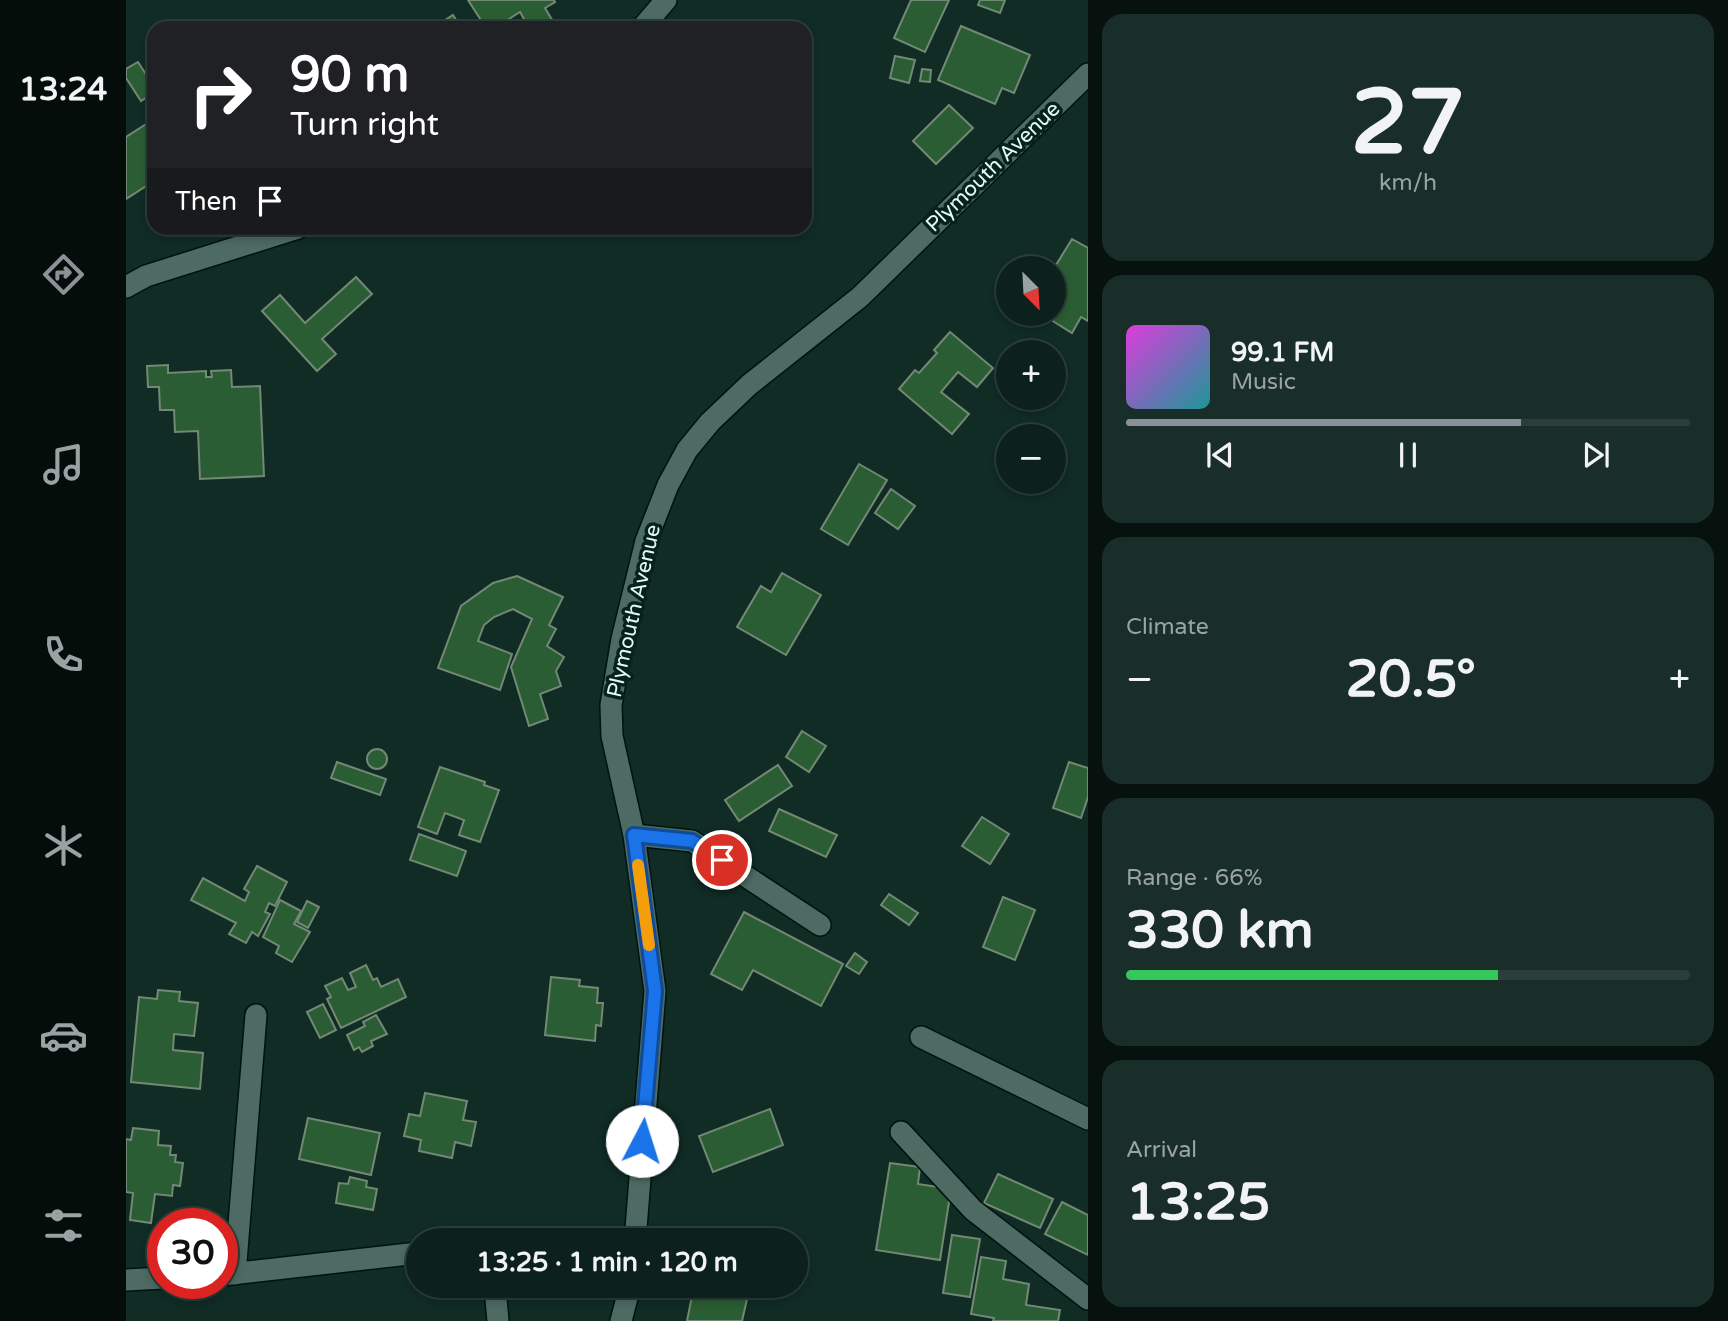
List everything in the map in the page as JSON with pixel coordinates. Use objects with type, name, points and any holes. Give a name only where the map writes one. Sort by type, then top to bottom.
[{"type":"street","points":[[648,21],[666,0]]},
{"type":"street","name":"Plymouth Avenue","points":[[636,1228],[655,991],[634,835],[612,736],[611,705],[622,639],[646,541],[668,485],[687,450],[710,422],[750,385],[860,297],[1087,74]]},
{"type":"street","points":[[126,287],[146,276],[276,235]]},
{"type":"street","points":[[634,835],[692,841],[820,925]]},
{"type":"street","points":[[235,1208],[256,1015]]},
{"type":"street","points":[[921,1037],[1087,1119]]},
{"type":"street","points":[[901,1132],[973,1210],[1087,1299]]},
{"type":"street","points":[[238,1273],[406,1254]]},
{"type":"street","points":[[126,1280],[147,1279]]},
{"type":"street","points":[[496,1298],[498,1321]]},
{"type":"street","points":[[621,1321],[627,1298]]},
{"type":"building","points":[[468,0],[555,2],[545,8],[553,21],[525,21],[520,12],[506,21],[482,21]]},
{"type":"building","points":[[911,0],[949,0],[925,52],[894,38]]},
{"type":"building","points":[[980,0],[1005,0],[1000,13],[978,5]]},
{"type":"building","points":[[453,15],[457,21],[444,21]]},
{"type":"building","points":[[961,26],[1030,55],[1014,93],[1002,88],[995,104],[938,80]]},
{"type":"building","points":[[895,56],[915,60],[909,83],[890,78]]},
{"type":"building","points":[[138,62],[147,76],[147,97],[141,101],[126,78],[126,69]]},
{"type":"building","points":[[922,69],[931,70],[930,82],[920,81]]},
{"type":"building","points":[[949,105],[973,128],[936,164],[913,141]]},
{"type":"building","points":[[147,124],[147,186],[126,199],[126,137]]},
{"type":"building","points":[[1072,239],[1088,248],[1088,321],[1081,317],[1072,333],[1061,326],[1066,326],[1066,256],[1062,256]]},
{"type":"building","points":[[356,277],[372,294],[322,339],[336,354],[317,371],[262,311],[280,295],[305,323]]},
{"type":"building","points":[[950,332],[993,368],[977,387],[958,372],[941,392],[969,414],[952,434],[899,389],[915,370],[919,373],[937,353],[934,350]]},
{"type":"building","points":[[168,365],[168,373],[206,371],[206,377],[212,377],[211,371],[231,370],[232,387],[260,386],[264,476],[200,479],[198,431],[175,432],[174,410],[160,410],[159,387],[148,387],[147,366]]},
{"type":"building","points":[[859,464],[887,480],[848,545],[821,529]]},
{"type":"building","points":[[891,489],[915,506],[898,529],[875,513]]},
{"type":"building","points":[[782,573],[821,595],[786,655],[737,627],[761,586],[771,592]]},
{"type":"building","points":[[517,576],[563,597],[549,625],[556,629],[547,646],[564,657],[556,671],[561,686],[540,694],[548,719],[529,726],[511,667],[532,619],[513,609],[494,617],[484,625],[478,641],[512,654],[500,690],[438,668],[461,606],[493,583]]},
{"type":"building","points":[[802,731],[826,746],[809,772],[786,757]]},
{"type":"building","points":[[377,749],[384,752],[387,759],[384,766],[377,769],[370,766],[367,759],[370,752]]},
{"type":"building","points":[[337,762],[386,779],[380,795],[331,778]]},
{"type":"building","points":[[1069,762],[1088,768],[1088,797],[1081,818],[1053,808]]},
{"type":"building","points":[[778,765],[792,786],[739,821],[725,800]]},
{"type":"building","points":[[440,767],[485,782],[484,785],[499,790],[480,842],[459,835],[464,820],[445,813],[437,834],[418,827]]},
{"type":"building","points":[[779,809],[837,835],[826,857],[769,831]]},
{"type":"building","points":[[982,817],[1009,834],[990,864],[962,846]]},
{"type":"building","points":[[419,834],[466,851],[457,876],[410,860]]},
{"type":"building","points":[[257,866],[287,882],[275,906],[269,903],[265,912],[270,914],[258,936],[252,932],[246,943],[229,934],[236,923],[191,900],[203,878],[245,901],[249,892],[244,889]]},
{"type":"building","points":[[889,894],[918,913],[909,925],[881,905]]},
{"type":"building","points":[[1003,897],[1035,910],[1015,960],[983,947]]},
{"type":"building","points":[[280,900],[301,911],[294,924],[310,932],[292,962],[276,953],[279,946],[263,937]]},
{"type":"building","points":[[307,901],[319,907],[308,928],[297,922]]},
{"type":"building","points":[[744,912],[843,964],[821,1006],[753,970],[742,990],[711,974]]},
{"type":"building","points":[[855,953],[867,962],[859,974],[846,966]]},
{"type":"building","points":[[366,965],[373,980],[377,978],[381,987],[398,979],[406,997],[341,1028],[327,999],[331,997],[325,986],[342,978],[348,990],[356,987],[350,973]]},
{"type":"building","points":[[551,977],[580,980],[579,986],[598,988],[597,1003],[603,1003],[601,1026],[596,1025],[595,1041],[545,1035]]},
{"type":"building","points":[[158,990],[180,992],[179,1001],[198,1003],[194,1036],[174,1034],[173,1050],[203,1053],[200,1089],[131,1082],[139,997],[157,999]]},
{"type":"building","points":[[323,1004],[336,1030],[320,1038],[307,1012]]},
{"type":"building","points":[[376,1015],[387,1034],[371,1041],[373,1046],[362,1052],[359,1047],[354,1050],[347,1035],[365,1026],[363,1022]]},
{"type":"building","points":[[425,1093],[467,1101],[463,1120],[476,1122],[471,1146],[455,1142],[452,1158],[419,1151],[421,1140],[404,1136],[409,1114],[420,1116]]},
{"type":"building","points":[[770,1109],[783,1145],[713,1172],[699,1136]]},
{"type":"building","points":[[308,1118],[380,1133],[371,1175],[299,1159]]},
{"type":"building","points":[[133,1128],[159,1131],[158,1145],[171,1146],[170,1155],[176,1155],[175,1162],[183,1163],[180,1186],[173,1185],[172,1196],[155,1194],[153,1208],[147,1208],[147,1222],[130,1220],[133,1193],[126,1192],[126,1139],[131,1140]]},
{"type":"building","points":[[890,1163],[920,1167],[918,1184],[951,1189],[940,1260],[876,1250]]},
{"type":"building","points":[[998,1174],[1053,1199],[1040,1228],[984,1203]]},
{"type":"building","points":[[350,1177],[367,1181],[366,1187],[377,1189],[373,1210],[336,1203],[339,1183],[348,1184]]},
{"type":"building","points":[[1062,1202],[1088,1215],[1088,1255],[1045,1234]]},
{"type":"building","points":[[952,1235],[980,1239],[970,1297],[943,1293]]},
{"type":"building","points":[[981,1257],[1006,1261],[1003,1279],[1029,1284],[1026,1305],[1060,1310],[1058,1321],[993,1321],[994,1318],[971,1314]]},
{"type":"building","points":[[692,1298],[747,1298],[742,1321],[687,1321]]},
{"type":"slow traffic","points":[[638,865],[649,945]]},
{"type":"route","points":[[642,1141],[655,991],[634,835],[692,841],[722,860]]}]
